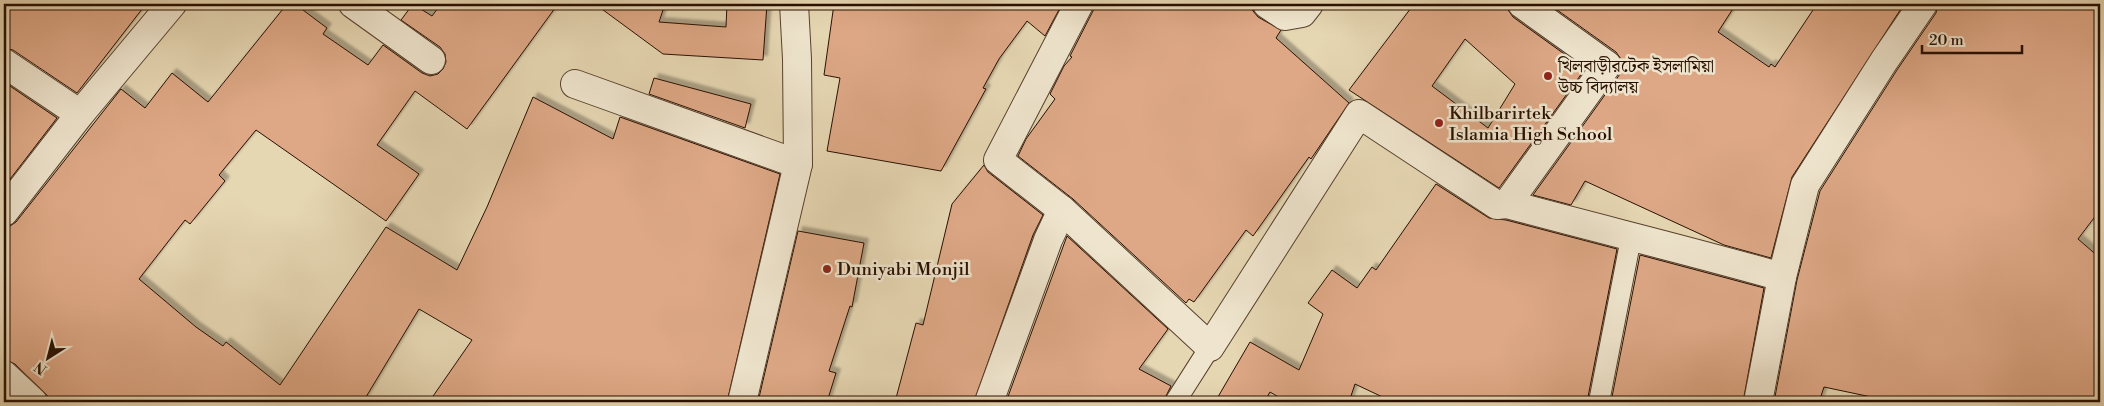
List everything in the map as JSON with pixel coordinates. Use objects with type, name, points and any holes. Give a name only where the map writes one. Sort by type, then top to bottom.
[{"type":"street","points":[[4,212],[80,114],[172,4]]},
{"type":"street","points":[[353,4],[431,60]]},
{"type":"street","points":[[742,402],[798,164],[797,59],[794,4]]},
{"type":"street","points":[[1080,4],[998,160],[1062,210],[1210,348],[1359,114],[1497,205],[1507,204],[1631,238],[1677,247],[1782,277]]},
{"type":"street","points":[[1267,4],[1285,16],[1302,13],[1309,4]]},
{"type":"street","points":[[1507,204],[1607,65],[1522,4]]},
{"type":"street","points":[[1758,402],[1782,277],[1805,185],[1884,61],[1923,4]]},
{"type":"street","points":[[4,62],[80,114]]},
{"type":"street","points":[[575,84],[798,164]]},
{"type":"street","points":[[988,402],[1048,240],[1062,210]]},
{"type":"street","points":[[4,375],[33,402]]},
{"type":"lane","points":[[1599,402],[1631,238]]},
{"type":"lane","points":[[1175,402],[1210,348]]},
{"type":"building","points":[[4,4],[146,4],[77,93],[13,50],[4,48]]},
{"type":"building","points":[[287,4],[295,4],[327,28],[323,34],[368,65],[383,45],[422,73],[430,76],[438,74],[443,69],[446,62],[445,54],[440,47],[401,20],[413,4],[432,16],[441,4],[558,4],[467,129],[415,91],[377,145],[419,174],[386,221],[256,130],[219,175],[225,181],[190,224],[185,220],[139,279],[196,327],[223,346],[226,342],[280,385],[386,227],[457,270],[487,207],[533,97],[613,139],[620,117],[780,174],[727,402],[429,402],[472,340],[419,309],[363,402],[54,402],[15,364],[4,359],[4,227],[16,222],[121,89],[145,108],[172,73],[208,102]]},
{"type":"building","points":[[595,4],[665,4],[659,22],[726,27],[727,4],[767,4],[763,60],[663,54]]},
{"type":"building","points":[[834,4],[1062,4],[1045,36],[1027,21],[999,59],[983,88],[986,89],[941,171],[827,151],[840,78],[824,75]]},
{"type":"building","points":[[1095,4],[1251,4],[1253,11],[1258,17],[1281,30],[1276,38],[1349,103],[1311,159],[1309,157],[1253,236],[1246,230],[1194,302],[1189,299],[1186,303],[1073,199],[1018,156],[1026,139],[1055,99],[1050,94],[1064,66],[1072,57],[1070,56]]},
{"type":"building","name":"Khilbarirtek Islamia High School","points":[[1414,4],[1504,4],[1513,17],[1585,69],[1499,188],[1349,90]],"holes":[[[1465,39],[1515,84],[1488,128],[1432,86]]]},
{"type":"building","points":[[1555,4],[1736,4],[1718,32],[1769,67],[1771,64],[1775,67],[1817,4],[1904,4],[1792,177],[1771,258],[1724,245],[1585,181],[1571,205],[1533,195],[1620,74],[1622,67],[1621,59],[1616,52],[1553,7]]},
{"type":"building","points":[[1938,4],[2100,4],[2100,210],[2078,239],[2100,258],[2100,402],[1895,402],[1824,387],[1819,402],[1774,402],[1797,280],[1820,191],[1897,70],[1936,13]]},
{"type":"building","points":[[654,78],[751,104],[745,128],[649,94]]},
{"type":"building","points":[[4,82],[57,118],[4,187]]},
{"type":"building","points":[[984,165],[988,172],[1043,215],[1033,235],[974,402],[895,402],[916,323],[923,325],[952,204]]},
{"type":"building","points":[[1436,184],[1489,218],[1506,220],[1617,249],[1587,402],[1393,402],[1355,384],[1349,402],[1287,402],[1270,392],[1264,402],[1215,402],[1250,342],[1299,370],[1323,314],[1308,303],[1332,270],[1357,288],[1372,267],[1376,270]]},
{"type":"building","points":[[798,231],[864,243],[852,307],[850,306],[829,371],[836,373],[827,402],[758,402]]},
{"type":"building","points":[[1067,236],[1168,329],[1139,369],[1171,386],[1163,402],[1006,402]]},
{"type":"building","points":[[1640,255],[1764,288],[1743,402],[1611,402]]},
{"type":"place","name":"খিলবাড়ীরটেক ইসলামিয়া উচ্চ বিদ্যালয়","points":[[1548,76]]},
{"type":"place","name":"Khilbarirtek Islamia High School","points":[[1439,123]]},
{"type":"place","name":"Duniyabi Monjil","points":[[827,269]]}]
